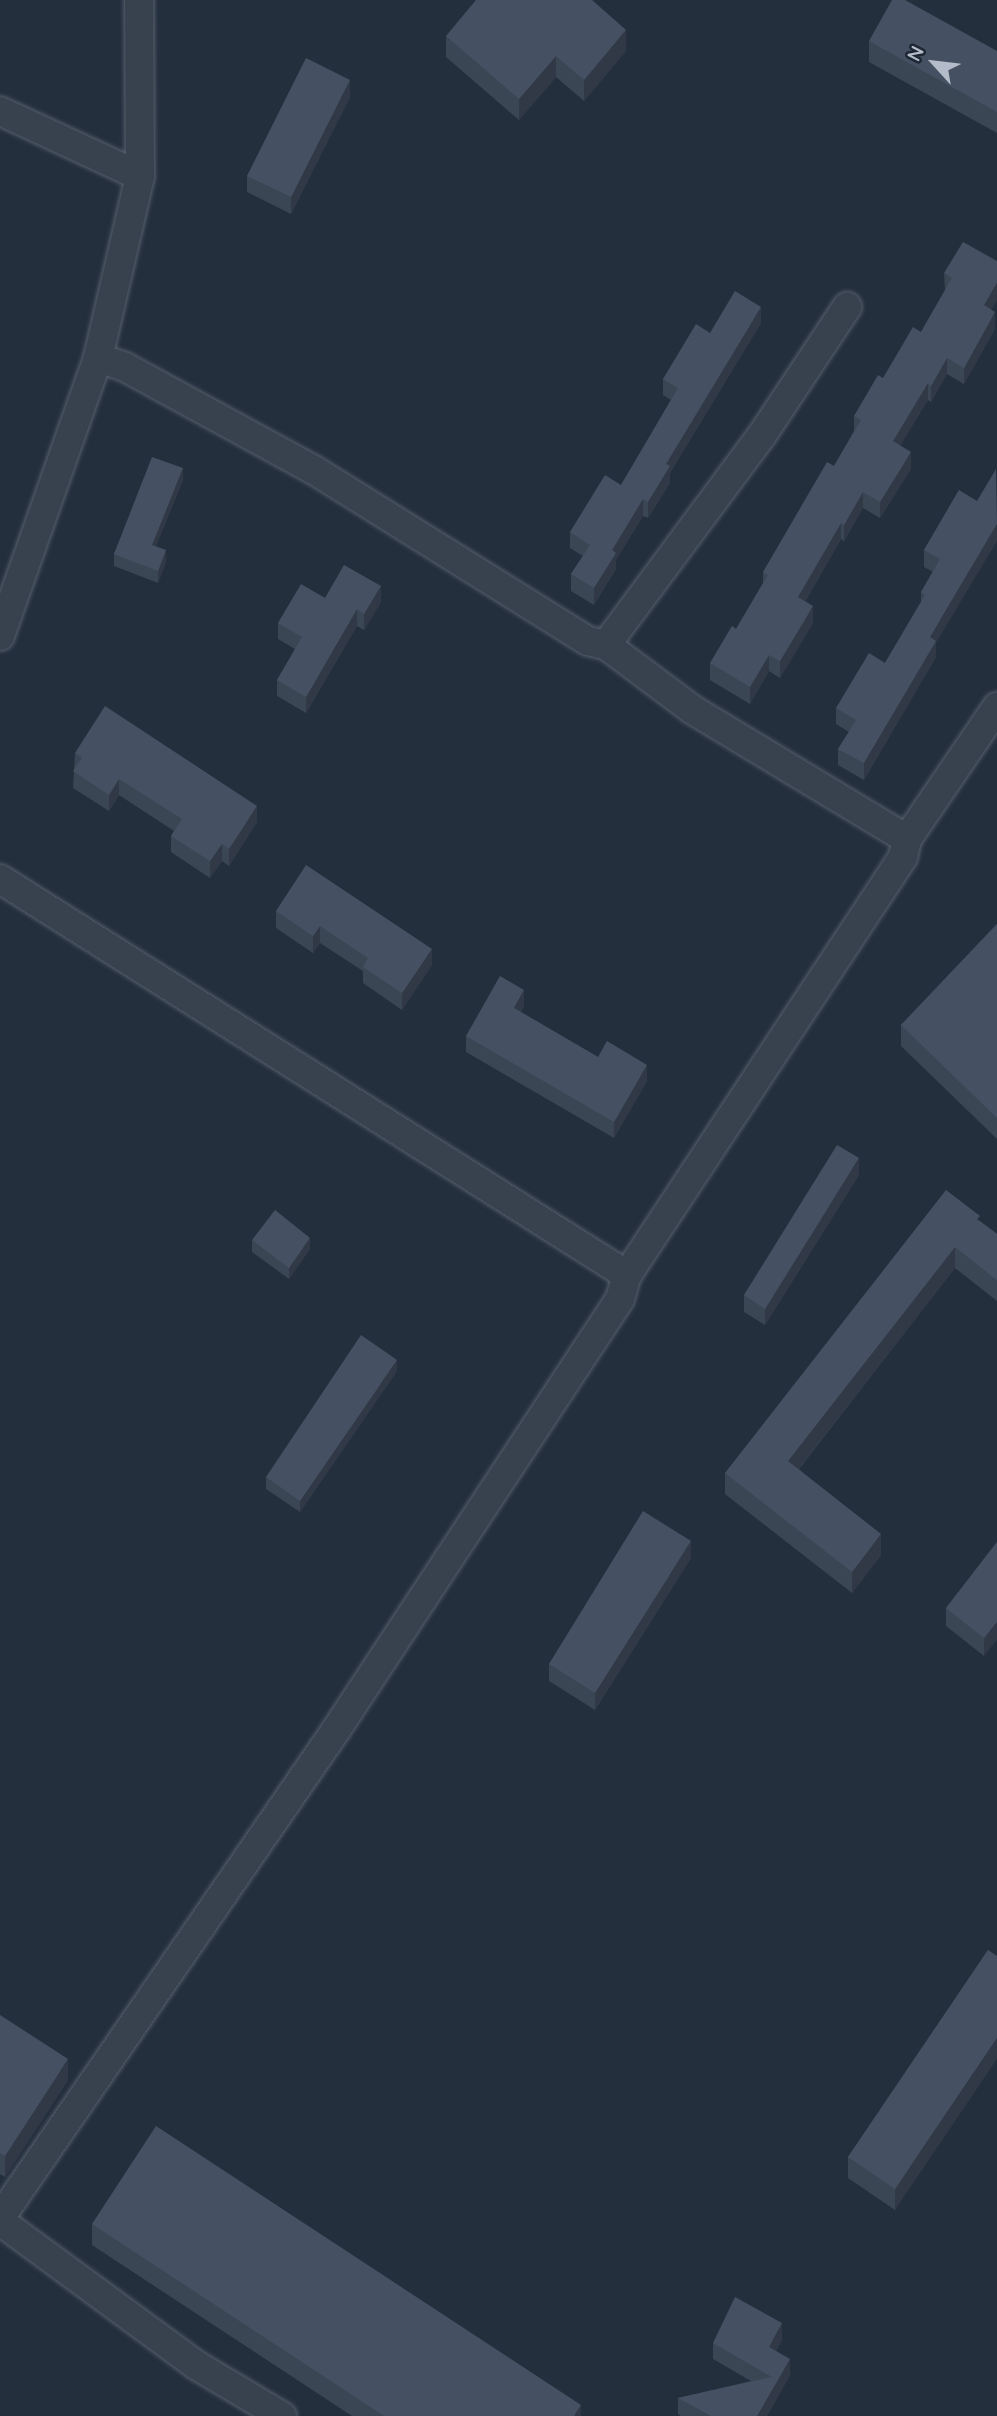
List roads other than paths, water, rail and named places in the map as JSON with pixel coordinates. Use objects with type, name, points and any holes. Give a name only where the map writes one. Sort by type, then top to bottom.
[{"type":"street","points":[[0,636],[98,358],[140,176],[139,0]]},
{"type":"street","points":[[0,111],[140,176]]},
{"type":"street","points":[[606,645],[762,435],[847,307]]},
{"type":"street","points":[[98,358],[125,366],[314,470],[588,641],[606,645],[693,710],[907,839]]},
{"type":"street","points":[[282,2416],[195,2365],[0,2220],[344,1719],[620,1299],[627,1275],[903,858],[907,839],[997,707]]},
{"type":"street","points":[[0,879],[627,1275]]}]
